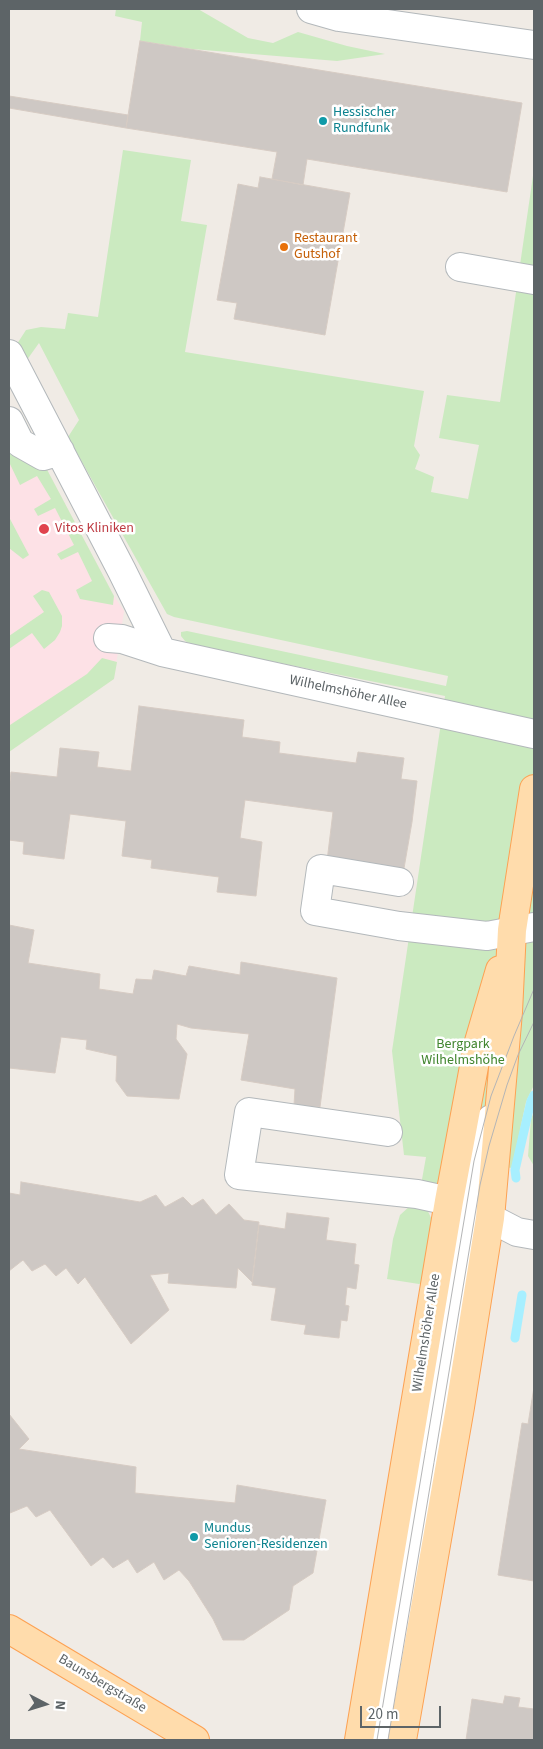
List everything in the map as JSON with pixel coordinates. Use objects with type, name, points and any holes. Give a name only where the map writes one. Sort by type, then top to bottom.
[{"type":"main road","name":"Wilhelmshöher Allee","points":[[359,1740],[470,1210],[502,1080],[508,1012],[523,929],[534,789]]},
{"type":"main road","name":"Wilhelmshöher Allee","points":[[402,1740],[460,1407],[478,1045],[523,929]]},
{"type":"main road","name":"Baunsbergstraße","points":[[9,1629],[195,1740]]},
{"type":"street","points":[[311,9],[339,17],[534,45]]},
{"type":"street","points":[[460,267],[534,280]]},
{"type":"street","points":[[9,354],[162,652]]},
{"type":"street","points":[[9,421],[20,443],[43,456],[60,451]]},
{"type":"street","name":"Wilhelmshöher Allee","points":[[108,638],[122,639],[162,652],[534,734]]},
{"type":"street","points":[[399,882],[321,869],[315,911],[399,926],[487,936],[523,929]]},
{"type":"street","points":[[388,1132],[249,1112],[239,1175],[417,1194],[470,1210],[517,1232],[534,1235]]},
{"type":"street","points":[[382,1740],[470,1210]]},
{"type":"shaded area","name":"Vitos Kliniken","points":[[9,435],[43,462],[114,596],[124,611],[114,679],[9,752]]},
{"type":"green space","points":[[116,9],[198,9],[248,38],[273,43],[298,32],[347,46],[385,54],[337,61],[192,49],[140,41],[142,22],[115,16]]},
{"type":"green space","name":"Bergpark Wilhelmshöhe","points":[[123,150],[191,160],[181,221],[207,225],[185,352],[424,391],[414,446],[420,455],[415,469],[434,477],[431,492],[468,499],[479,445],[439,438],[447,395],[500,402],[534,169],[534,1085],[526,1102],[512,1168],[444,1160],[438,1187],[421,1185],[426,1157],[404,1155],[392,1051],[445,696],[195,646],[185,641],[181,636],[181,632],[187,631],[446,686],[448,676],[167,614],[68,437],[79,420],[39,343],[24,364],[15,347],[26,330],[41,327],[65,329],[68,313],[98,317]]},
{"type":"green space","points":[[9,435],[43,462],[114,596],[113,605],[80,599],[76,590],[92,581],[78,552],[61,560],[57,554],[74,545],[55,508],[38,516],[34,509],[51,499],[37,476],[20,485],[9,462]]},
{"type":"green space","points":[[9,517],[29,555],[23,559],[9,548]]},
{"type":"green space","points":[[42,590],[49,592],[62,616],[60,632],[55,640],[44,649],[32,633],[9,649],[9,636],[44,612],[33,596]]},
{"type":"green space","points":[[102,658],[117,662],[114,679],[9,752],[9,724],[87,674]]},
{"type":"green space","points":[[534,1112],[534,1166],[528,1156],[531,1119]]},
{"type":"green space","points":[[411,1205],[426,1207],[432,1220],[422,1283],[419,1284],[387,1279],[393,1239],[400,1215]]},
{"type":"building","name":"Hessischer Rundfunk","points":[[140,41],[522,103],[507,192],[307,159],[303,185],[272,179],[277,152],[126,128]]},
{"type":"building","points":[[9,96],[128,115],[126,128],[9,108]]},
{"type":"building","name":"Restaurant Gutshof","points":[[260,177],[350,193],[325,335],[234,319],[237,303],[217,300],[238,184],[258,188]]},
{"type":"building","points":[[139,706],[244,720],[242,737],[280,742],[279,753],[356,763],[358,752],[404,758],[401,779],[417,781],[403,874],[327,861],[333,812],[245,800],[240,838],[262,842],[256,896],[217,892],[219,877],[151,868],[152,860],[122,856],[126,821],[70,814],[64,859],[23,854],[24,842],[9,840],[11,772],[57,777],[60,748],[99,752],[97,767],[131,771]]},
{"type":"building","points":[[9,925],[34,930],[28,963],[100,974],[99,989],[133,994],[136,979],[152,980],[154,970],[186,976],[189,966],[240,975],[241,962],[337,978],[320,1107],[294,1105],[295,1089],[241,1080],[249,1034],[191,1028],[177,1024],[176,1039],[187,1054],[179,1099],[127,1096],[116,1081],[117,1056],[86,1049],[87,1040],[61,1037],[55,1073],[9,1068]]},
{"type":"building","points":[[21,1182],[140,1202],[156,1195],[165,1207],[183,1197],[192,1206],[203,1199],[216,1215],[229,1204],[244,1220],[259,1222],[252,1282],[238,1268],[236,1288],[168,1283],[169,1273],[150,1275],[169,1310],[131,1344],[85,1277],[78,1284],[66,1268],[56,1276],[45,1264],[32,1271],[23,1260],[9,1271],[9,1193],[20,1195]]},
{"type":"building","points":[[287,1213],[329,1218],[326,1240],[356,1244],[354,1264],[359,1265],[356,1289],[347,1287],[345,1305],[349,1306],[347,1321],[341,1320],[339,1338],[304,1334],[306,1325],[271,1320],[276,1288],[252,1285],[259,1225],[285,1229]]},
{"type":"building","points":[[534,1387],[534,1581],[498,1575],[522,1423],[528,1424]]},
{"type":"building","name":"Mundus Senioren-Residenzen","points":[[9,1414],[29,1439],[19,1449],[136,1467],[135,1493],[235,1503],[237,1485],[326,1500],[313,1573],[293,1586],[289,1610],[244,1640],[223,1640],[213,1619],[189,1581],[179,1570],[164,1580],[154,1562],[137,1573],[128,1559],[113,1568],[103,1557],[91,1566],[50,1510],[36,1517],[27,1506],[10,1513]]},
{"type":"building","points":[[505,1696],[520,1698],[518,1707],[534,1709],[534,1740],[466,1740],[472,1699],[503,1704]]},
{"type":"waterway","points":[[516,1178],[515,1170],[534,1095]]},
{"type":"waterway","points":[[515,1338],[522,1295]]},
{"type":"tram line","points":[[377,1740],[474,1161],[491,1096],[534,989]]},
{"type":"tram line","points":[[388,1740],[480,1185],[507,1085],[518,1055],[534,1022]]},
{"type":"place","name":"Hessischer Rundfunk","points":[[323,121]]},
{"type":"place","name":"Restaurant Gutshof","points":[[284,247]]},
{"type":"place","name":"Vitos Kliniken","points":[[44,529]]},
{"type":"place","name":"Mundus Senioren-Residenzen","points":[[194,1537]]}]
